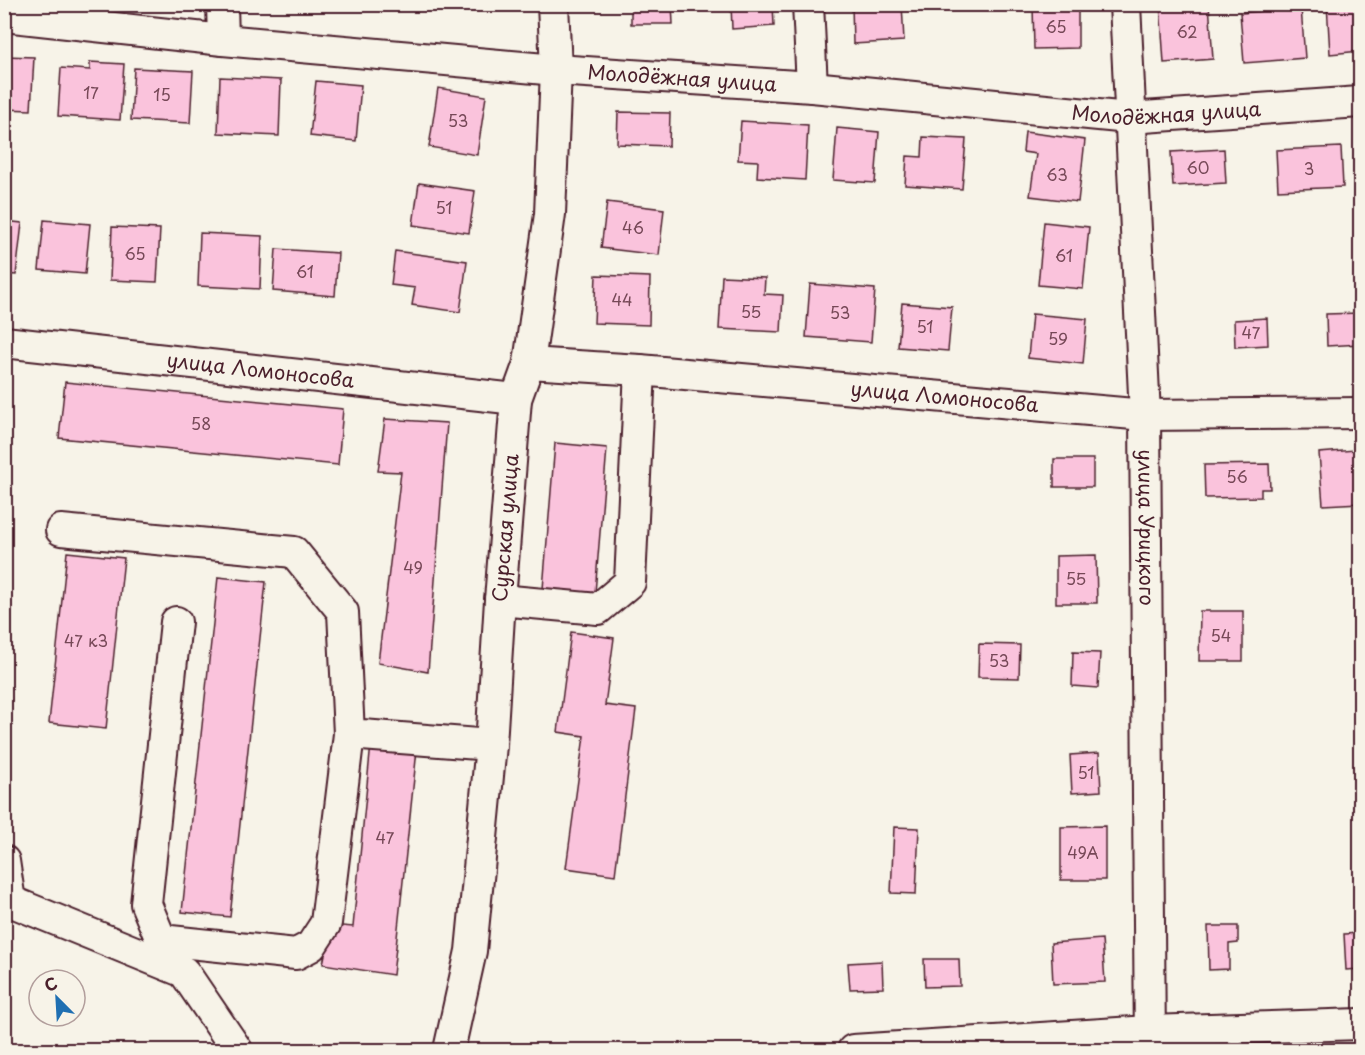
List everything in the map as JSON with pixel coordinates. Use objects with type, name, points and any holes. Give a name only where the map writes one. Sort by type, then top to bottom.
[{"type":"street","points":[[222,4],[223,40]]},
{"type":"street","name":"Сурская улица","points":[[449,1050],[471,951],[491,745],[516,399],[529,363],[550,214],[556,70],[553,4]]},
{"type":"street","points":[[808,4],[812,87]]},
{"type":"street","name":"улица Урицкого","points":[[1125,4],[1145,415],[1150,1041]]},
{"type":"street","name":"Молодёжная улица","points":[[4,16],[223,40],[556,70],[812,87],[1129,118],[1360,102]]},
{"type":"street","name":"улица Ломоносова","points":[[4,342],[516,399]]},
{"type":"street","name":"улица Ломоносова","points":[[529,363],[640,370],[1145,415],[1360,413]]},
{"type":"street","points":[[500,600],[598,609],[630,582],[640,370]]},
{"type":"street","points":[[61,530],[294,552],[343,612],[349,734],[327,923],[311,946],[296,954],[161,940],[146,904],[176,622]]},
{"type":"street","points":[[349,734],[491,745]]},
{"type":"street","points":[[4,861],[10,901],[184,972],[237,1050]]},
{"type":"street","points":[[853,1050],[1150,1041],[1360,1024]]},
{"type":"building","points":[[631,4],[672,4],[673,24],[631,24]]},
{"type":"building","points":[[731,4],[773,4],[774,26],[732,29]]},
{"type":"building","points":[[852,4],[902,4],[904,41],[853,44]]},
{"type":"building","points":[[1160,4],[1209,4],[1213,59],[1164,63]]},
{"type":"building","points":[[1327,4],[1360,4],[1360,51],[1330,54]]},
{"type":"building","points":[[1033,5],[1078,5],[1078,48],[1034,49]]},
{"type":"building","points":[[1301,8],[1305,58],[1244,63],[1240,13]]},
{"type":"building","points":[[4,56],[34,57],[31,110],[4,109]]},
{"type":"building","points":[[90,62],[124,64],[120,120],[58,116],[61,68],[90,70]]},
{"type":"building","points":[[134,68],[193,71],[190,123],[131,120]]},
{"type":"building","points":[[220,77],[281,80],[279,136],[218,133]]},
{"type":"building","points":[[316,81],[361,85],[356,141],[310,136]]},
{"type":"building","points":[[438,88],[486,96],[477,155],[429,147]]},
{"type":"building","points":[[618,112],[670,113],[669,146],[617,144]]},
{"type":"building","points":[[741,121],[808,125],[805,180],[757,177],[758,161],[738,160]]},
{"type":"building","points":[[837,128],[879,132],[875,183],[833,180]]},
{"type":"building","points":[[1025,132],[1085,140],[1078,202],[1030,196],[1036,154],[1023,152]]},
{"type":"building","points":[[923,137],[966,139],[962,189],[905,185],[907,156],[922,157]]},
{"type":"building","points":[[1341,147],[1343,187],[1278,190],[1276,150]]},
{"type":"building","points":[[1224,149],[1226,183],[1173,186],[1171,152]]},
{"type":"building","points":[[419,183],[475,191],[469,233],[413,225]]},
{"type":"building","points":[[607,202],[664,209],[659,255],[601,248]]},
{"type":"building","points":[[44,220],[90,224],[85,274],[39,270]]},
{"type":"building","points":[[4,221],[22,223],[16,275],[4,274]]},
{"type":"building","points":[[1044,222],[1089,227],[1083,289],[1038,285]]},
{"type":"building","points":[[112,227],[160,229],[157,282],[110,280]]},
{"type":"building","points":[[200,233],[262,236],[260,289],[198,286]]},
{"type":"building","points":[[276,249],[338,253],[335,296],[273,291]]},
{"type":"building","points":[[395,251],[467,261],[460,312],[412,305],[415,288],[391,285]]},
{"type":"building","points":[[596,275],[650,277],[649,325],[594,323]]},
{"type":"building","points":[[722,276],[765,278],[764,294],[783,295],[781,332],[719,329]]},
{"type":"building","points":[[810,284],[875,289],[871,342],[806,337]]},
{"type":"building","points":[[902,303],[952,307],[948,351],[898,347]]},
{"type":"building","points":[[1360,313],[1360,344],[1327,346],[1326,314]]},
{"type":"building","points":[[1032,314],[1087,319],[1083,364],[1028,358]]},
{"type":"building","points":[[1267,318],[1268,345],[1235,347],[1234,320]]},
{"type":"building","points":[[65,382],[343,409],[338,465],[59,438]]},
{"type":"building","points":[[385,419],[447,423],[428,672],[378,663],[401,472],[378,471]]},
{"type":"building","points":[[555,443],[607,448],[595,593],[543,589]]},
{"type":"building","points":[[1355,450],[1355,457],[1360,456],[1360,503],[1323,505],[1319,453]]},
{"type":"building","points":[[1054,459],[1093,459],[1093,487],[1054,487]]},
{"type":"building","points":[[1269,464],[1270,489],[1261,489],[1261,497],[1205,498],[1204,465]]},
{"type":"building","points":[[67,552],[124,558],[106,729],[49,723]]},
{"type":"building","points":[[1096,555],[1097,603],[1056,603],[1056,556]]},
{"type":"building","points":[[218,577],[266,582],[230,917],[182,912]]},
{"type":"building","points":[[1200,611],[1243,611],[1243,661],[1199,661]]},
{"type":"building","points":[[571,632],[614,638],[605,705],[636,709],[615,875],[566,868],[584,736],[558,732]]},
{"type":"building","points":[[979,644],[1020,645],[1019,678],[978,677]]},
{"type":"building","points":[[1073,652],[1100,653],[1098,688],[1072,686]]},
{"type":"building","points":[[371,744],[417,750],[393,975],[323,964],[331,925],[353,927]]},
{"type":"building","points":[[1099,753],[1101,791],[1072,793],[1070,755]]},
{"type":"building","points":[[1105,826],[1105,880],[1061,880],[1061,827]]},
{"type":"building","points":[[894,827],[919,828],[916,894],[891,893]]},
{"type":"building","points":[[1208,926],[1238,926],[1238,943],[1229,944],[1229,969],[1209,970]]},
{"type":"building","points":[[1360,933],[1360,969],[1346,970],[1344,934]]},
{"type":"building","points":[[1102,939],[1105,982],[1053,984],[1051,943]]},
{"type":"building","points":[[924,959],[959,959],[960,986],[925,987]]},
{"type":"building","points":[[882,961],[883,988],[850,989],[848,963]]}]
